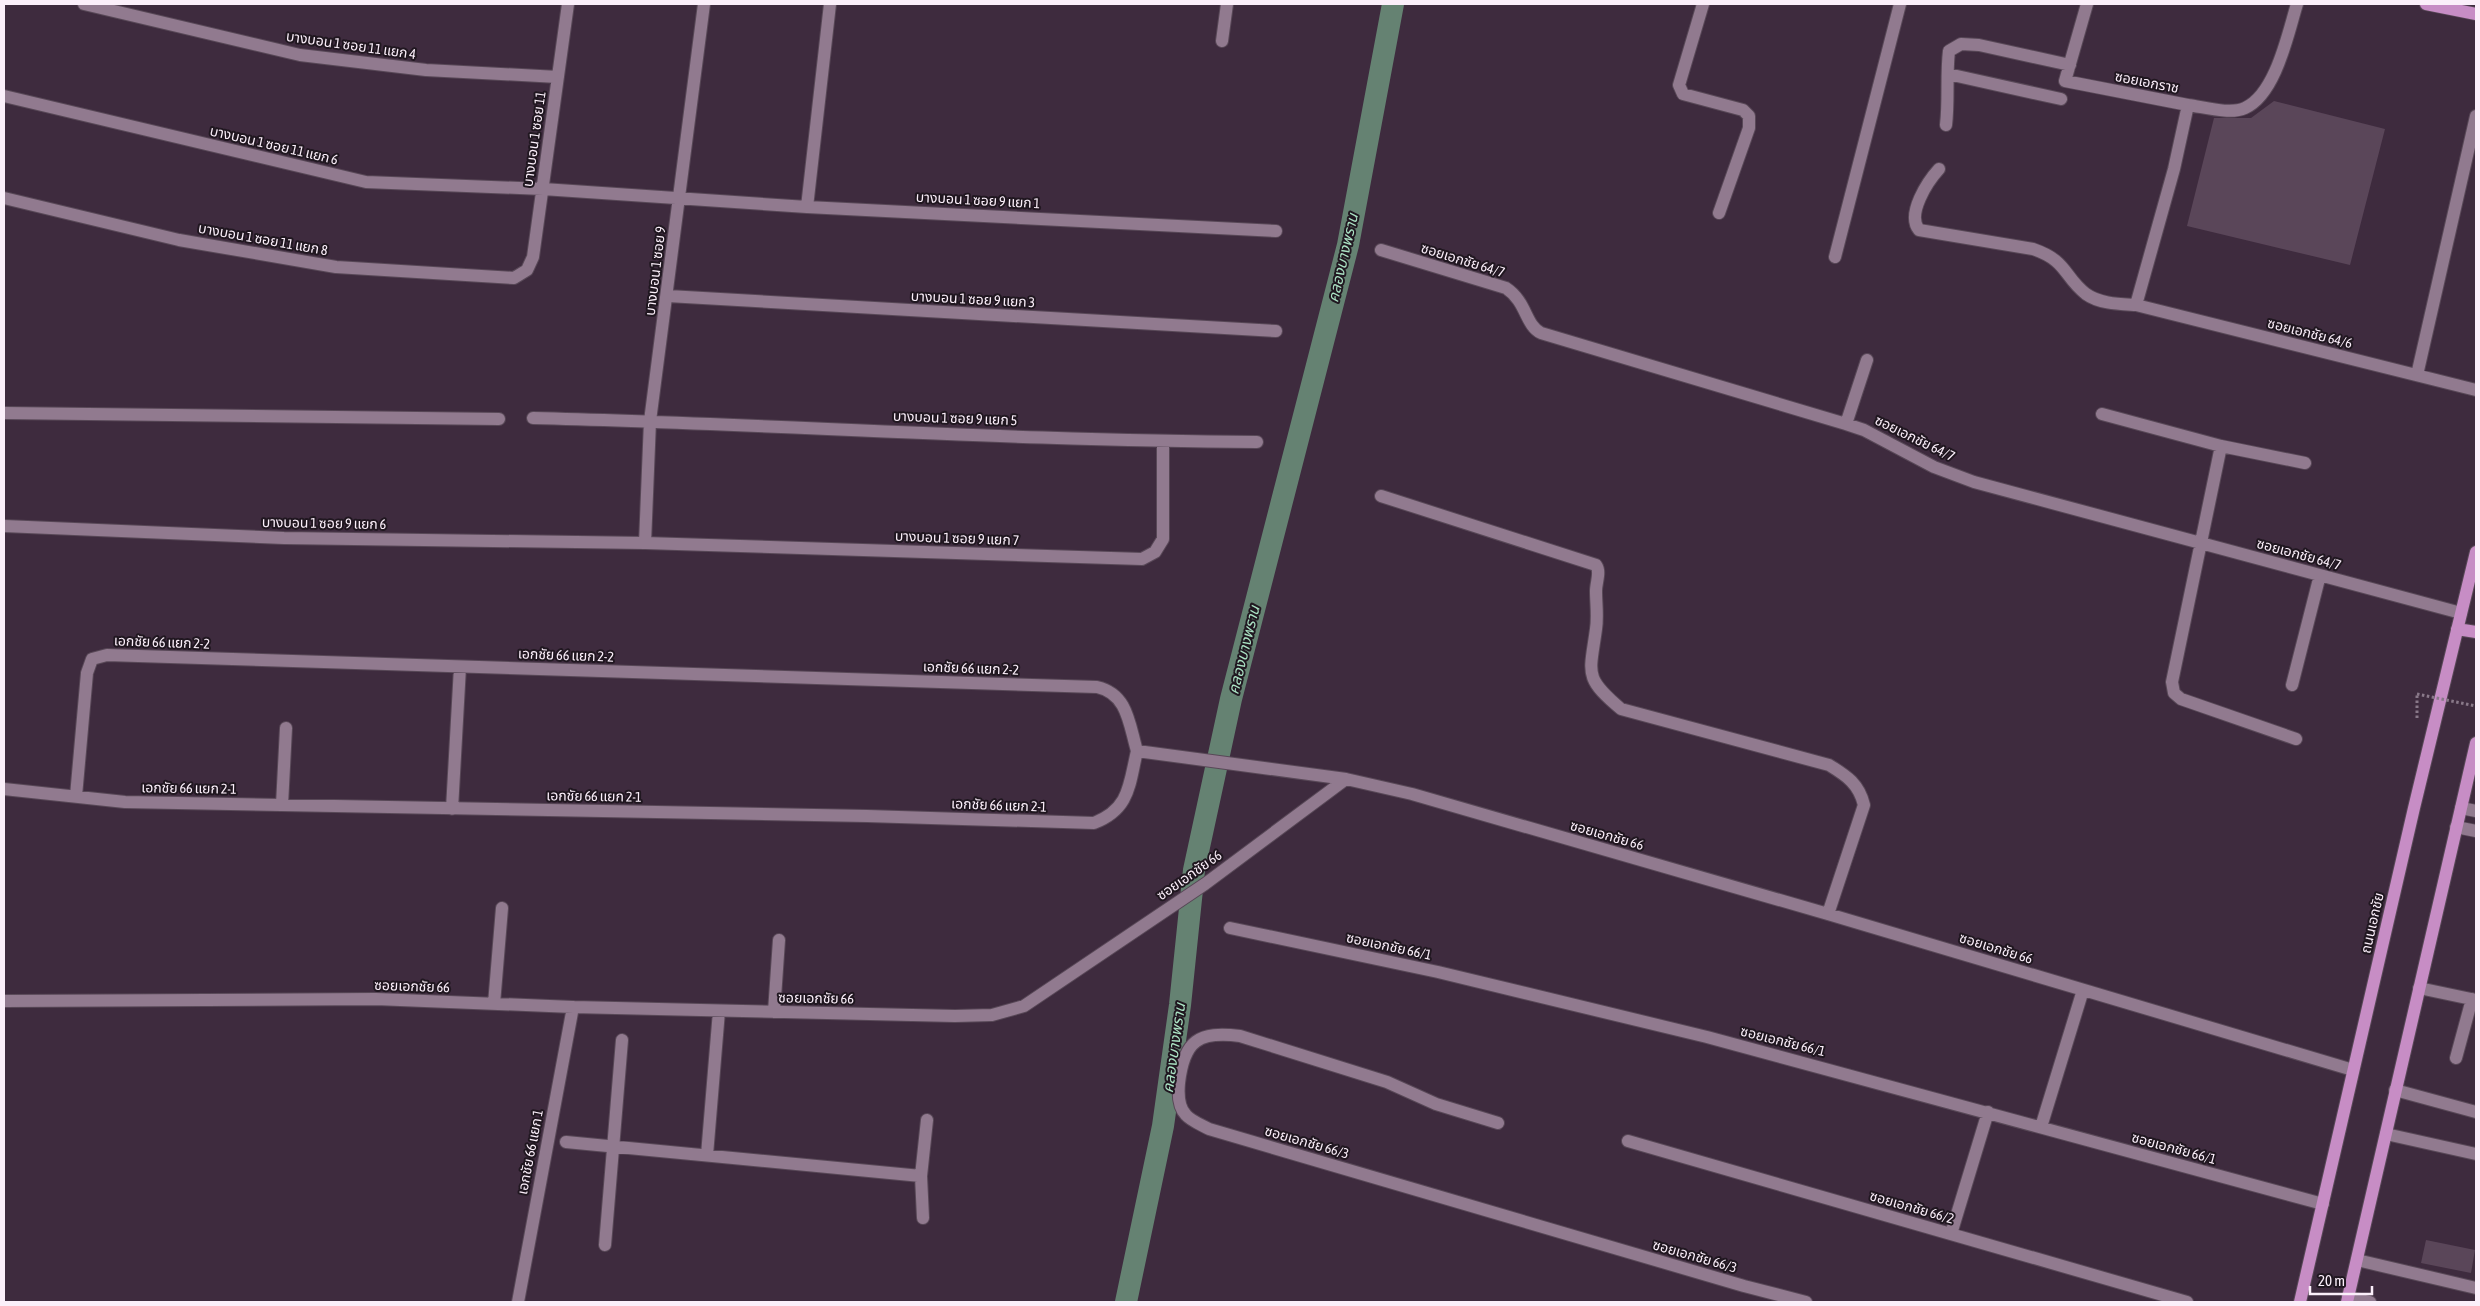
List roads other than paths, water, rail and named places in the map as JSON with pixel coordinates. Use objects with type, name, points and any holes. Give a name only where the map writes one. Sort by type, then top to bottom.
[{"type":"main road","points":[[2426,4],[2471,14],[2476,24]]},
{"type":"main road","name":"ถนนเอกชัย","points":[[2300,1302],[2457,629],[2473,580],[2476,552]]},
{"type":"main road","points":[[2457,629],[2476,632]]},
{"type":"main road","points":[[2348,1300],[2418,988],[2476,743]]},
{"type":"street","name":"บางบอน 1 ซอย 11 แยก 4","points":[[84,4],[300,55],[426,70],[558,77]]},
{"type":"street","name":"บางบอน 1 ซอย 11","points":[[521,275],[527,270],[533,257],[568,4]]},
{"type":"street","name":"บางบอน 1 ซอย 9","points":[[644,543],[650,421],[668,296],[678,198],[704,4]]},
{"type":"street","points":[[807,206],[830,4]]},
{"type":"street","points":[[1222,41],[1227,4]]},
{"type":"street","points":[[1703,4],[1679,85],[1683,94],[1743,110],[1749,116],[1749,128],[1719,213]]},
{"type":"street","points":[[1835,257],[1900,4]]},
{"type":"street","name":"ซอยเอกราช","points":[[2087,4],[2065,81],[2188,106],[2174,169],[2136,305]]},
{"type":"street","points":[[2188,106],[2228,110],[2244,108],[2258,100],[2269,86],[2297,4]]},
{"type":"street","points":[[1946,124],[1949,99],[1949,51],[1961,44],[2070,64]]},
{"type":"street","points":[[1948,74],[2061,99]]},
{"type":"street","name":"บางบอน 1 ซอย 11 แยก 6","points":[[4,96],[366,182],[543,189],[678,198]]},
{"type":"street","points":[[2417,375],[2476,116]]},
{"type":"street","name":"ซอยเอกชัย 64/6","points":[[1938,168],[1925,185],[1920,198],[1916,220],[1919,230],[2050,255],[2063,266],[2086,294],[2095,299],[2136,305],[2476,390]]},
{"type":"street","name":"บางบอน 1 ซอย 11 แยก 8","points":[[4,198],[179,240],[336,267],[514,278],[521,275]]},
{"type":"street","name":"บางบอน 1 ซอย 9 แยก 1","points":[[678,198],[1276,231]]},
{"type":"street","name":"ซอยเอกชัย 64/7","points":[[1381,250],[1506,288],[1521,301],[1531,325],[1541,333],[1864,430],[1934,467],[1974,482],[2461,613]]},
{"type":"street","name":"บางบอน 1 ซอย 9 แยก 3","points":[[668,296],[1276,331]]},
{"type":"street","points":[[1846,424],[1867,360]]},
{"type":"street","points":[[4,413],[499,420]]},
{"type":"street","points":[[2102,414],[2221,446],[2305,463]]},
{"type":"street","name":"บางบอน 1 ซอย 9 แยก 5","points":[[532,418],[1163,442],[1257,442]]},
{"type":"street","name":"บางบอน 1 ซอย 9 แยก 7","points":[[644,543],[1142,559],[1155,552],[1163,539],[1163,442]]},
{"type":"street","points":[[2221,446],[2172,682],[2174,693],[2181,699],[2296,739]]},
{"type":"street","points":[[1381,496],[1596,564],[1598,568],[1596,591],[1598,610],[1589,666],[1594,681],[1604,695],[1621,709],[1829,765],[1853,780],[1862,794],[1864,805],[1828,914]]},
{"type":"street","name":"บางบอน 1 ซอย 9 แยก 6","points":[[4,526],[284,538],[644,543]]},
{"type":"street","points":[[2292,685],[2320,575]]},
{"type":"street","name":"เอกชัย 66 แยก 2-2","points":[[76,796],[87,673],[92,659],[107,655],[1097,687],[1108,690],[1120,700],[1137,751]]},
{"type":"street","points":[[452,809],[460,667]]},
{"type":"street","points":[[282,805],[286,728]]},
{"type":"street","points":[[1137,751],[1346,779]]},
{"type":"street","name":"เอกชัย 66 แยก 2-1","points":[[4,789],[125,802],[867,816],[1094,823],[1108,817],[1120,807],[1127,794],[1137,751]]},
{"type":"street","name":"ซอยเอกชัย 66","points":[[4,1001],[376,999],[720,1011],[955,1016],[992,1015],[1024,1006],[1205,884],[1346,779],[1412,794],[1828,914],[2353,1070]]},
{"type":"street","points":[[2461,808],[2476,811]]},
{"type":"street","points":[[2456,827],[2476,831]]},
{"type":"street","points":[[494,1004],[502,908]]},
{"type":"street","name":"ซอยเอกชัย 66/1","points":[[1230,928],[1438,972],[1688,1032],[2323,1204]]},
{"type":"street","points":[[774,1012],[779,940]]},
{"type":"street","points":[[2418,988],[2474,999],[2456,1058]]},
{"type":"street","points":[[2040,1127],[2083,990]]},
{"type":"street","name":"เอกชัย 66 แยก 1","points":[[518,1302],[572,1007]]},
{"type":"street","points":[[707,1155],[720,1011]]},
{"type":"street","name":"ซอยเอกชัย 66/3","points":[[1498,1123],[1436,1104],[1387,1082],[1240,1036],[1216,1033],[1204,1036],[1189,1047],[1181,1063],[1178,1092],[1180,1107],[1186,1116],[1209,1129],[1744,1286],[1806,1302]]},
{"type":"street","points":[[605,1245],[622,1040]]},
{"type":"street","points":[[2396,1090],[2476,1112]]},
{"type":"street","points":[[1951,1234],[1988,1112]]},
{"type":"street","points":[[923,1218],[921,1176],[927,1120]]},
{"type":"street","points":[[2386,1134],[2476,1154]]},
{"type":"street","name":"ซอยเอกชัย 66/2","points":[[1628,1141],[2187,1302]]},
{"type":"street","points":[[566,1142],[921,1176]]},
{"type":"street","points":[[2357,1260],[2476,1288]]},
{"type":"street","points":[[2348,1300],[2370,1302]]},
{"type":"waterway","name":"คลองบางพราน","points":[[1126,1302],[1163,1126],[1180,1005],[1194,870],[1231,699],[1348,245],[1393,4]]}]
